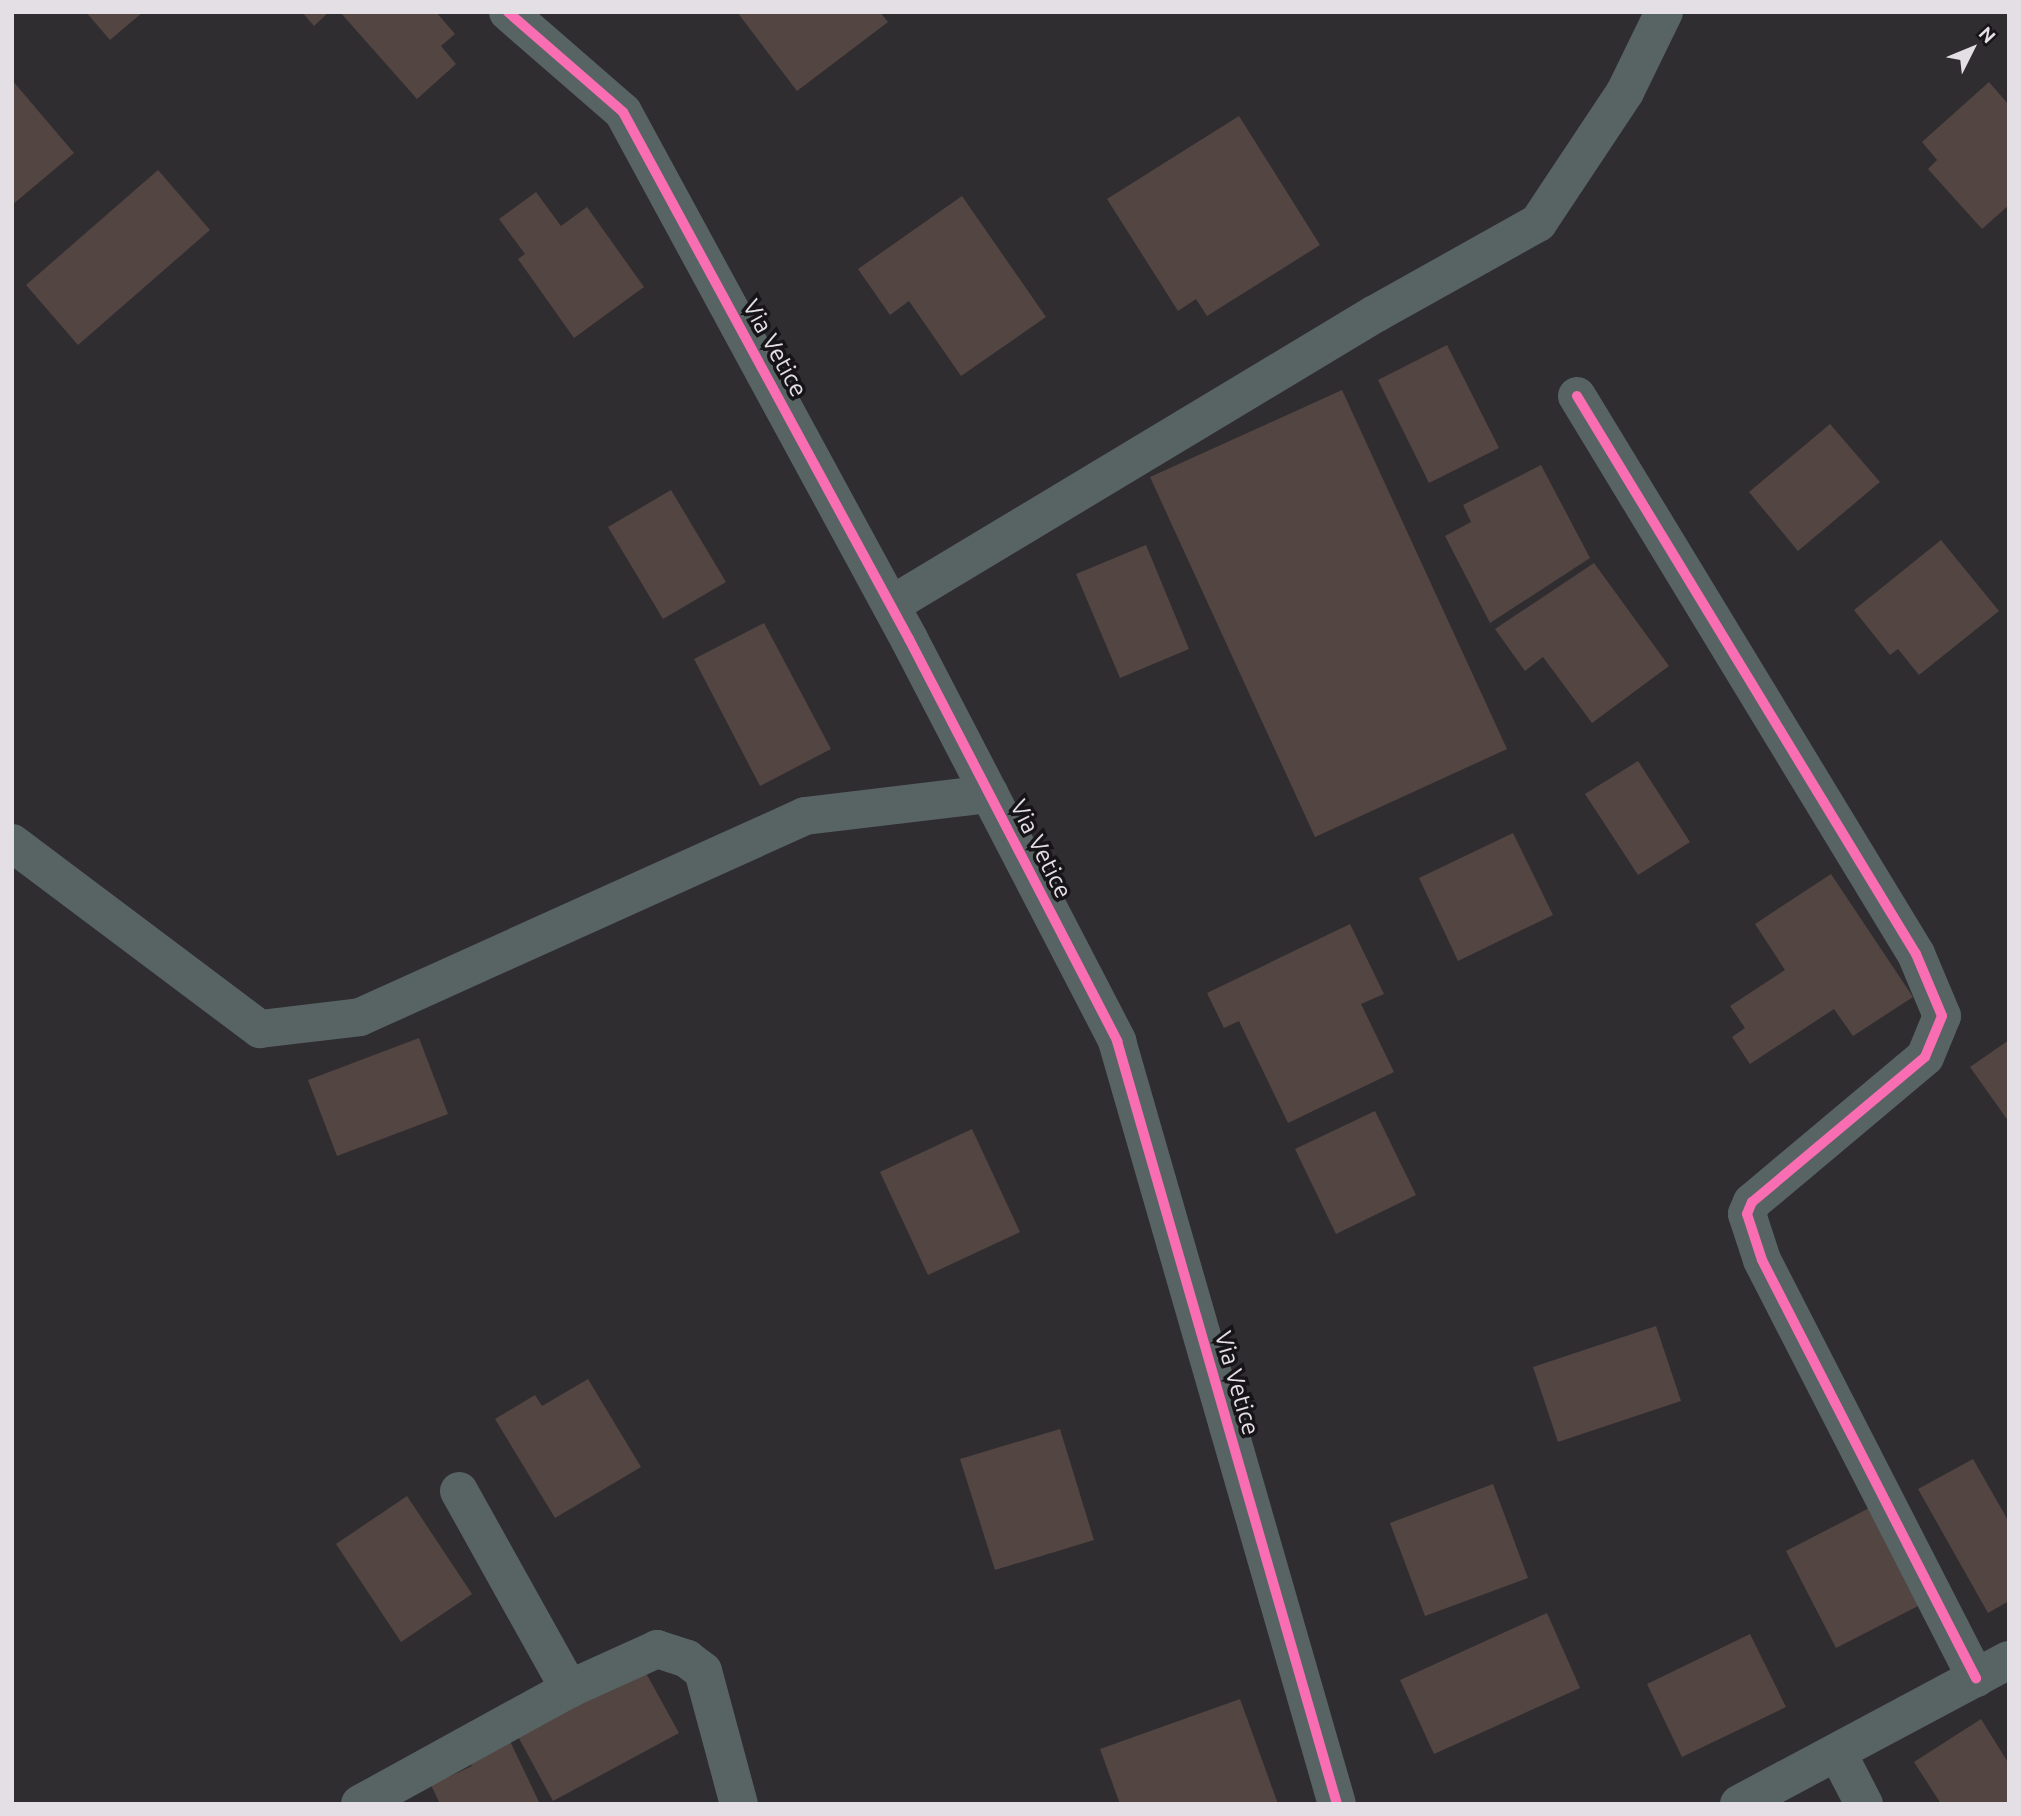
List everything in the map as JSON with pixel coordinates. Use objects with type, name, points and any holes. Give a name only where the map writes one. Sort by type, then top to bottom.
[{"type":"street","name":"Via Vetice","points":[[508,12],[623,112],[891,605],[1117,1041],[1337,1804]]},
{"type":"street","points":[[891,605],[1375,314],[1538,223],[1625,92],[1664,12]]},
{"type":"street","points":[[1577,396],[1916,954],[1942,1016],[1925,1057],[1752,1202],[1747,1214],[1762,1260],[1976,1678]]},
{"type":"street","points":[[16,853],[260,1030],[360,1017],[805,816],[990,794]]},
{"type":"street","points":[[459,1491],[569,1689]]},
{"type":"street","points":[[360,1804],[569,1689],[657,1649],[687,1659],[703,1671],[739,1804]]},
{"type":"street","points":[[1739,1804],[2009,1660]]},
{"type":"street","points":[[1837,1752],[1864,1804]]},
{"type":"building","points":[[86,12],[143,12],[110,40]]},
{"type":"building","points":[[302,12],[329,12],[314,26]]},
{"type":"building","points":[[340,12],[436,12],[455,34],[441,46],[456,64],[417,99]]},
{"type":"building","points":[[737,12],[880,12],[888,22],[797,91]]},
{"type":"building","points":[[12,80],[74,153],[12,205]]},
{"type":"building","points":[[1989,82],[2009,105],[2009,205],[1982,229],[1928,169],[1937,160],[1922,142]]},
{"type":"building","points":[[1239,116],[1320,245],[1207,316],[1196,299],[1178,311],[1107,199]]},
{"type":"building","points":[[158,170],[210,230],[78,345],[26,285]]},
{"type":"building","points":[[536,192],[561,226],[587,207],[644,287],[574,338],[518,259],[525,254],[499,219]]},
{"type":"building","points":[[962,196],[1046,317],[961,376],[909,301],[890,315],[858,269]]},
{"type":"building","points":[[1447,345],[1499,448],[1429,483],[1378,380]]},
{"type":"building","points":[[1342,390],[1507,749],[1315,837],[1150,477]]},
{"type":"building","points":[[1830,424],[1880,482],[1798,551],[1749,492]]},
{"type":"building","points":[[1541,465],[1590,558],[1490,623],[1445,536],[1471,522],[1463,505]]},
{"type":"building","points":[[671,490],[726,582],[663,619],[608,527]]},
{"type":"building","points":[[1941,540],[1999,611],[1919,675],[1898,649],[1890,655],[1854,610]]},
{"type":"building","points":[[1146,545],[1189,649],[1120,678],[1076,574]]},
{"type":"building","points":[[1594,563],[1669,666],[1592,723],[1543,657],[1525,671],[1495,629]]},
{"type":"building","points":[[764,623],[831,749],[760,786],[694,659]]},
{"type":"building","points":[[1638,761],[1690,842],[1638,875],[1585,794]]},
{"type":"building","points":[[1513,833],[1553,915],[1458,961],[1419,878]]},
{"type":"building","points":[[1831,874],[1913,997],[1853,1036],[1834,1009],[1750,1064],[1732,1037],[1745,1028],[1730,1006],[1785,970],[1755,924]]},
{"type":"building","points":[[1350,924],[1384,994],[1361,1004],[1394,1072],[1288,1123],[1239,1021],[1224,1028],[1207,993]]},
{"type":"building","points":[[419,1038],[448,1114],[337,1156],[308,1080]]},
{"type":"building","points":[[2009,1040],[2009,1122],[1970,1067]]},
{"type":"building","points":[[1375,1111],[1416,1195],[1336,1234],[1295,1149]]},
{"type":"building","points":[[972,1129],[1020,1232],[928,1275],[880,1172]]},
{"type":"building","points":[[1656,1326],[1681,1401],[1558,1442],[1533,1367]]},
{"type":"building","points":[[588,1379],[641,1467],[555,1518],[495,1419],[535,1395],[542,1406]]},
{"type":"building","points":[[1060,1429],[1094,1540],[995,1570],[960,1459]]},
{"type":"building","points":[[1973,1459],[2009,1522],[2009,1601],[1988,1613],[1918,1489]]},
{"type":"building","points":[[1493,1484],[1528,1578],[1425,1616],[1390,1523]]},
{"type":"building","points":[[407,1496],[472,1594],[401,1642],[336,1544]]},
{"type":"building","points":[[1875,1505],[1926,1602],[1836,1648],[1786,1551]]},
{"type":"building","points":[[1547,1613],[1580,1688],[1434,1754],[1400,1680]]},
{"type":"building","points":[[1750,1634],[1786,1707],[1682,1757],[1647,1684]]},
{"type":"building","points":[[641,1664],[679,1733],[553,1801],[515,1731]]},
{"type":"building","points":[[1240,1699],[1278,1804],[1120,1804],[1100,1749]]},
{"type":"building","points":[[1981,1719],[2009,1764],[2009,1804],[1941,1804],[1914,1762]]},
{"type":"building","points":[[507,1735],[540,1804],[440,1804],[431,1785],[472,1766],[466,1754]]},
{"type":"cycle path","points":[[508,12],[623,112],[909,639],[1117,1041],[1337,1804]]},
{"type":"cycle path","points":[[1577,396],[1916,954],[1942,1016],[1925,1057],[1752,1202],[1747,1214],[1762,1260],[1976,1678]]}]
